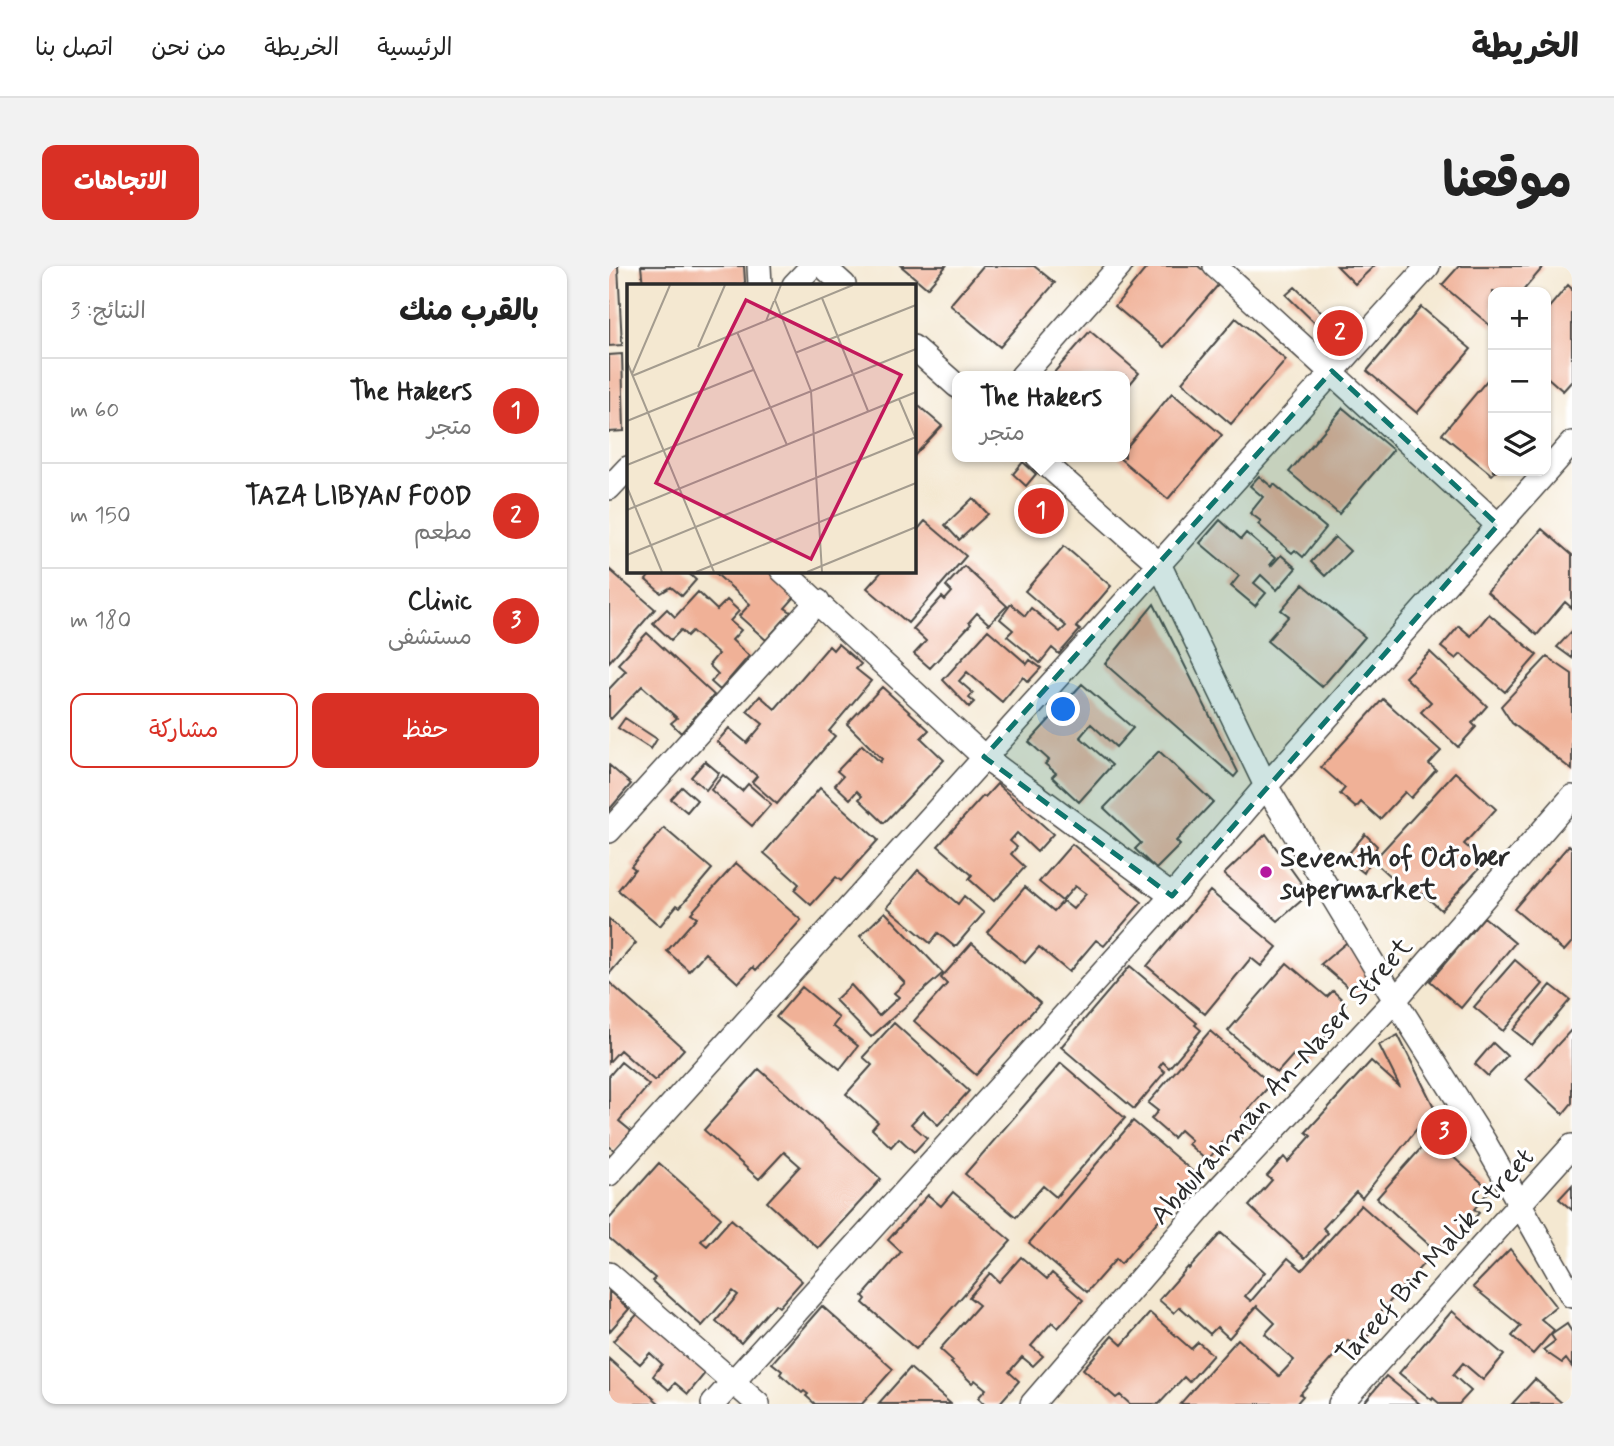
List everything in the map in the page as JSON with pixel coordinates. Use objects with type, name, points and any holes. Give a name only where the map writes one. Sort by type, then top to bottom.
[{"type":"street","points":[[759,266],[760,284]]},
{"type":"street","points":[[795,284],[812,266]]},
{"type":"street","points":[[823,266],[843,284]]},
{"type":"street","points":[[1026,371],[1120,266]]},
{"type":"street","points":[[1215,266],[1498,525]]},
{"type":"street","points":[[609,1174],[1428,266]]},
{"type":"street","points":[[915,349],[952,382]]},
{"type":"street","points":[[713,1404],[1173,896],[1266,786],[1572,443]]},
{"type":"street","points":[[1044,462],[1159,564],[1266,786],[1484,1141],[1572,1296]]},
{"type":"street","points":[[609,488],[627,469]]},
{"type":"street","points":[[784,572],[983,757],[1173,896]]},
{"type":"street","points":[[609,831],[818,601]]},
{"type":"street","name":"Abdulrahman An-Naser Street","points":[[1031,1404],[1210,1198],[1395,1000],[1572,797]]},
{"type":"street","name":"Tareef Bin Malik Street","points":[[1340,1404],[1572,1146]]},
{"type":"street","points":[[609,1274],[758,1404]]},
{"type":"highlighted area","points":[[1332,371],[1498,525],[1172,896],[984,757]]},
{"type":"building","points":[[609,266],[618,266],[622,345],[609,346]]},
{"type":"building","points":[[641,266],[744,266],[743,284],[643,284]]},
{"type":"building","points":[[901,266],[946,266],[927,288]]},
{"type":"building","points":[[983,266],[1034,266],[1055,283],[1000,347],[950,305]]},
{"type":"building","points":[[1148,266],[1198,266],[1219,284],[1164,347],[1115,306]]},
{"type":"building","points":[[1337,266],[1374,266],[1355,284]]},
{"type":"building","points":[[1459,266],[1544,266],[1526,287],[1488,287],[1488,324],[1442,285]]},
{"type":"building","points":[[1568,285],[1572,289],[1572,381],[1563,391],[1551,380],[1551,305]]},
{"type":"building","points":[[1295,287],[1327,318],[1319,327],[1286,295]]},
{"type":"building","points":[[1421,307],[1471,349],[1417,413],[1367,371]]},
{"type":"building","points":[[1236,318],[1286,360],[1231,424],[1182,382]]},
{"type":"building","points":[[1090,331],[1139,373],[1130,384],[1130,371],[1055,371]]},
{"type":"building","points":[[622,354],[624,431],[609,432],[609,355]]},
{"type":"building","points":[[1488,379],[1488,472],[1442,434]]},
{"type":"building","points":[[1172,393],[1222,435],[1168,499],[1124,462],[1130,462],[1130,443]]},
{"type":"building","points":[[915,403],[942,426],[915,455]]},
{"type":"building","points":[[1343,408],[1393,450],[1339,514],[1289,472]]},
{"type":"building","points":[[1023,462],[1036,474],[1026,486],[1013,474]]},
{"type":"building","points":[[1259,476],[1272,487],[1274,484],[1326,528],[1303,557],[1295,550],[1292,553],[1258,524],[1261,521],[1250,513],[1263,497],[1250,486]]},
{"type":"building","points":[[973,498],[988,514],[959,540],[945,525]]},
{"type":"building","points":[[1220,520],[1241,539],[1246,533],[1275,558],[1271,566],[1281,555],[1296,568],[1277,590],[1261,575],[1254,583],[1266,593],[1255,606],[1231,586],[1239,576],[1200,543]]},
{"type":"building","points":[[925,521],[966,556],[908,623],[867,588],[881,572],[915,572],[915,533]]},
{"type":"building","points":[[1542,529],[1572,555],[1572,608],[1565,602],[1537,635],[1487,592]]},
{"type":"building","points":[[1335,537],[1350,551],[1325,576],[1311,562]]},
{"type":"building","points":[[1064,546],[1111,586],[1076,627],[1080,630],[1059,654],[1052,648],[1040,663],[1007,636],[1013,630],[1000,619],[1011,604],[1025,616],[1031,608],[1060,632],[1066,626],[1025,591]]},
{"type":"building","points":[[964,566],[1007,606],[989,624],[977,613],[969,622],[971,624],[930,668],[914,654],[926,641],[913,629],[942,597],[945,600],[952,592],[946,586]]},
{"type":"building","points":[[609,569],[655,609],[609,662]]},
{"type":"building","points":[[648,572],[687,572],[696,580],[682,596],[671,587],[661,593],[646,580],[650,575]]},
{"type":"building","points":[[714,572],[780,572],[801,590],[785,608],[791,612],[766,640],[739,616],[750,604]]},
{"type":"building","points":[[1303,584],[1365,637],[1322,687],[1267,641],[1289,616],[1281,610]]},
{"type":"building","points":[[698,592],[717,610],[727,600],[739,611],[730,621],[741,630],[732,640],[749,656],[720,690],[711,682],[718,674],[709,665],[718,654],[692,631],[687,636],[681,630],[671,640],[653,623],[667,609],[675,617]]},
{"type":"building","points":[[1154,604],[1238,772],[1234,777],[1105,664]]},
{"type":"building","points":[[1489,614],[1537,655],[1505,692],[1461,654],[1456,659],[1441,647],[1459,626],[1471,636]]},
{"type":"building","points":[[988,630],[1027,664],[1030,660],[1041,668],[1028,682],[1023,677],[1002,702],[967,672],[959,681],[973,693],[969,698],[974,702],[969,707],[943,680]]},
{"type":"building","points":[[1572,631],[1572,658],[1557,647]]},
{"type":"building","points":[[647,633],[714,695],[681,733],[671,723],[677,718],[642,686],[611,719],[609,717],[609,689],[626,671],[618,664]]},
{"type":"building","points":[[838,644],[861,664],[856,669],[871,681],[829,731],[835,736],[777,804],[752,782],[757,776],[717,742],[729,728],[747,743],[763,724],[747,711],[760,696],[775,709],[829,646],[833,650]]},
{"type":"building","points":[[1430,652],[1487,706],[1472,723],[1476,727],[1458,747],[1421,712],[1431,702],[1405,677]]},
{"type":"building","points":[[1547,657],[1572,674],[1572,770],[1512,723],[1501,706]]},
{"type":"building","points":[[1082,684],[1133,728],[1116,747],[1091,724],[1080,737],[1112,765],[1079,802],[1052,777],[1056,773],[1045,764],[1049,760],[1029,742]]},
{"type":"building","points":[[882,687],[929,730],[921,738],[944,760],[884,823],[859,799],[862,796],[857,791],[850,799],[835,785],[843,776],[837,771],[862,745],[880,762],[882,759],[847,724]]},
{"type":"building","points":[[1383,699],[1441,751],[1429,764],[1436,770],[1411,798],[1405,792],[1380,819],[1361,802],[1356,808],[1340,794],[1345,788],[1321,767]]},
{"type":"building","points":[[625,718],[657,739],[651,749],[618,728]]},
{"type":"building","points":[[1159,751],[1213,802],[1176,841],[1180,845],[1156,869],[1135,849],[1141,843],[1104,808]]},
{"type":"building","points":[[705,761],[719,773],[706,790],[691,777]]},
{"type":"building","points":[[609,765],[631,784],[609,810]]},
{"type":"building","points":[[1455,772],[1496,809],[1464,844],[1485,862],[1441,910],[1422,893],[1416,900],[1373,861]]},
{"type":"building","points":[[723,775],[742,791],[748,784],[771,804],[752,826],[711,790]]},
{"type":"building","points":[[997,784],[1053,834],[1037,852],[1017,833],[1010,841],[1017,847],[1011,854],[1025,867],[994,901],[969,879],[972,875],[938,846]]},
{"type":"building","points":[[682,787],[697,800],[687,812],[671,799]]},
{"type":"building","points":[[820,788],[878,840],[841,881],[836,877],[811,905],[794,890],[799,884],[764,853]]},
{"type":"building","points":[[664,828],[712,869],[660,926],[618,890],[635,869],[631,866]]},
{"type":"building","points":[[1266,834],[1309,894],[1278,921],[1224,874]]},
{"type":"building","points":[[1365,834],[1377,846],[1364,873],[1345,858]]},
{"type":"building","points":[[1072,844],[1142,902],[1104,946],[1096,940],[1069,972],[1039,947],[1025,963],[987,932],[1025,887],[1054,911],[1063,901],[1073,909],[1086,894],[1075,886],[1062,901],[1039,882]]},
{"type":"building","points":[[1569,845],[1572,848],[1572,942],[1564,951],[1514,909]]},
{"type":"building","points":[[736,863],[801,920],[756,970],[753,967],[738,983],[705,953],[689,971],[667,951],[697,917],[691,913]]},
{"type":"building","points":[[918,870],[958,904],[964,896],[984,913],[955,947],[938,933],[930,943],[887,907]]},
{"type":"building","points":[[1210,891],[1277,947],[1261,966],[1251,958],[1205,1014],[1147,966]]},
{"type":"building","points":[[885,912],[943,973],[871,1037],[835,1000],[851,985],[879,1016],[899,997],[894,993],[905,983],[860,936]]},
{"type":"building","points":[[1484,917],[1515,943],[1461,1008],[1430,981]]},
{"type":"building","points":[[609,919],[636,943],[609,974]]},
{"type":"building","points":[[1352,938],[1379,977],[1357,995],[1321,964]]},
{"type":"building","points":[[972,943],[1040,1003],[976,1075],[914,1021],[947,984],[941,978]]},
{"type":"building","points":[[1515,960],[1543,984],[1503,1031],[1474,1007]]},
{"type":"building","points":[[1287,963],[1327,997],[1333,991],[1346,1003],[1337,1013],[1342,1017],[1303,1063],[1293,1055],[1277,1073],[1228,1031]]},
{"type":"building","points":[[1130,966],[1197,1023],[1195,1025],[1201,1030],[1169,1068],[1163,1062],[1159,1067],[1165,1072],[1134,1109],[1061,1047]]},
{"type":"building","points":[[609,982],[684,1049],[655,1081],[620,1050],[609,1062]]},
{"type":"building","points":[[1551,985],[1570,1000],[1532,1045],[1513,1030]]},
{"type":"building","points":[[802,987],[839,1018],[833,1026],[858,1046],[840,1069],[776,1017]]},
{"type":"building","points":[[894,1023],[969,1091],[938,1125],[923,1111],[911,1124],[927,1138],[914,1152],[899,1138],[891,1147],[872,1129],[878,1122],[846,1094],[872,1065],[863,1057]]},
{"type":"building","points":[[1572,1029],[1572,1103],[1563,1114],[1526,1079]]},
{"type":"building","points":[[1210,1031],[1271,1084],[1242,1117],[1251,1125],[1240,1139],[1231,1131],[1207,1161],[1188,1144],[1191,1140],[1180,1130],[1173,1138],[1151,1119],[1158,1111],[1148,1103]]},
{"type":"building","points":[[1398,1035],[1434,1107],[1362,1198],[1356,1192],[1323,1228],[1328,1233],[1305,1258],[1249,1206],[1272,1180],[1267,1176],[1284,1157],[1288,1162],[1311,1136],[1306,1132],[1371,1061],[1400,1087],[1379,1045]]},
{"type":"building","points":[[1493,1043],[1507,1056],[1488,1076],[1475,1064]]},
{"type":"building","points":[[621,1062],[649,1085],[619,1121],[631,1131],[615,1151],[609,1146],[609,1076]]},
{"type":"building","points":[[1061,1063],[1125,1118],[1056,1197],[1043,1186],[1016,1217],[965,1174]]},
{"type":"building","points":[[759,1069],[881,1179],[818,1248],[767,1202],[800,1166],[784,1152],[759,1179],[704,1130]]},
{"type":"building","points":[[1133,1121],[1197,1175],[1121,1264],[1116,1259],[1087,1292],[1029,1243]]},
{"type":"building","points":[[1431,1137],[1490,1190],[1474,1209],[1479,1213],[1451,1245],[1446,1240],[1436,1251],[1377,1198]]},
{"type":"building","points":[[659,1163],[721,1218],[701,1241],[707,1246],[731,1219],[802,1281],[779,1307],[775,1304],[741,1343],[716,1321],[738,1295],[733,1291],[702,1326],[652,1281],[655,1278],[609,1238],[609,1219]]},
{"type":"building","points":[[1572,1185],[1572,1210],[1559,1199]]},
{"type":"building","points":[[953,1192],[1011,1241],[916,1349],[863,1303],[866,1299],[863,1296],[901,1252],[888,1240],[928,1195],[941,1206]]},
{"type":"building","points":[[1361,1205],[1425,1262],[1376,1317],[1381,1321],[1357,1348],[1348,1340],[1300,1394],[1303,1396],[1296,1404],[1180,1404],[1238,1339],[1279,1376],[1294,1360],[1265,1334],[1275,1323],[1257,1306],[1229,1338],[1217,1327],[1210,1334],[1180,1307],[1174,1313],[1159,1300],[1188,1267],[1189,1269],[1221,1233],[1265,1272],[1245,1296],[1251,1301],[1288,1258],[1302,1270]]},
{"type":"building","points":[[1510,1249],[1556,1307],[1541,1319],[1554,1330],[1533,1354],[1512,1336],[1521,1326],[1473,1287]]},
{"type":"building","points":[[1021,1257],[1047,1279],[1052,1273],[1083,1300],[1058,1328],[1052,1322],[1031,1346],[1043,1356],[1033,1366],[1022,1357],[1009,1372],[1019,1381],[999,1404],[984,1404],[978,1398],[986,1389],[975,1380],[972,1383],[940,1349],[979,1305],[969,1297],[990,1273],[999,1282]]},
{"type":"building","points":[[609,1291],[629,1309],[609,1332]]},
{"type":"building","points":[[822,1306],[893,1369],[862,1404],[815,1404],[806,1396],[808,1394],[804,1391],[802,1393],[780,1374],[782,1371],[772,1363]]},
{"type":"building","points":[[643,1308],[710,1367],[688,1394],[675,1383],[669,1390],[653,1376],[662,1364],[650,1353],[640,1364],[613,1341]]},
{"type":"building","points":[[1452,1311],[1504,1355],[1483,1380],[1463,1363],[1453,1375],[1471,1391],[1459,1404],[1440,1404],[1399,1373]]},
{"type":"building","points":[[1150,1313],[1191,1349],[1198,1342],[1213,1355],[1189,1382],[1184,1377],[1159,1404],[1130,1404],[1120,1395],[1116,1398],[1083,1369],[1112,1336],[1122,1345]]},
{"type":"building","points":[[1567,1324],[1572,1332],[1572,1367],[1566,1359],[1562,1363],[1543,1350],[1555,1341],[1551,1335]]},
{"type":"building","points":[[609,1359],[660,1404],[609,1404]]},
{"type":"building","points":[[910,1368],[951,1404],[878,1404]]},
{"type":"building","points":[[1386,1376],[1420,1404],[1363,1404]]},
{"type":"building","points":[[1535,1379],[1563,1404],[1512,1404]]},
{"type":"place","name":"TAZA LIBYAN FOOD","points":[[1340,333]]},
{"type":"place","name":"The Hakers","points":[[1041,511]]},
{"type":"place","name":"Seventh of October supermarket","points":[[1266,872]]},
{"type":"place","name":"Clinic","points":[[1444,1132]]}]
